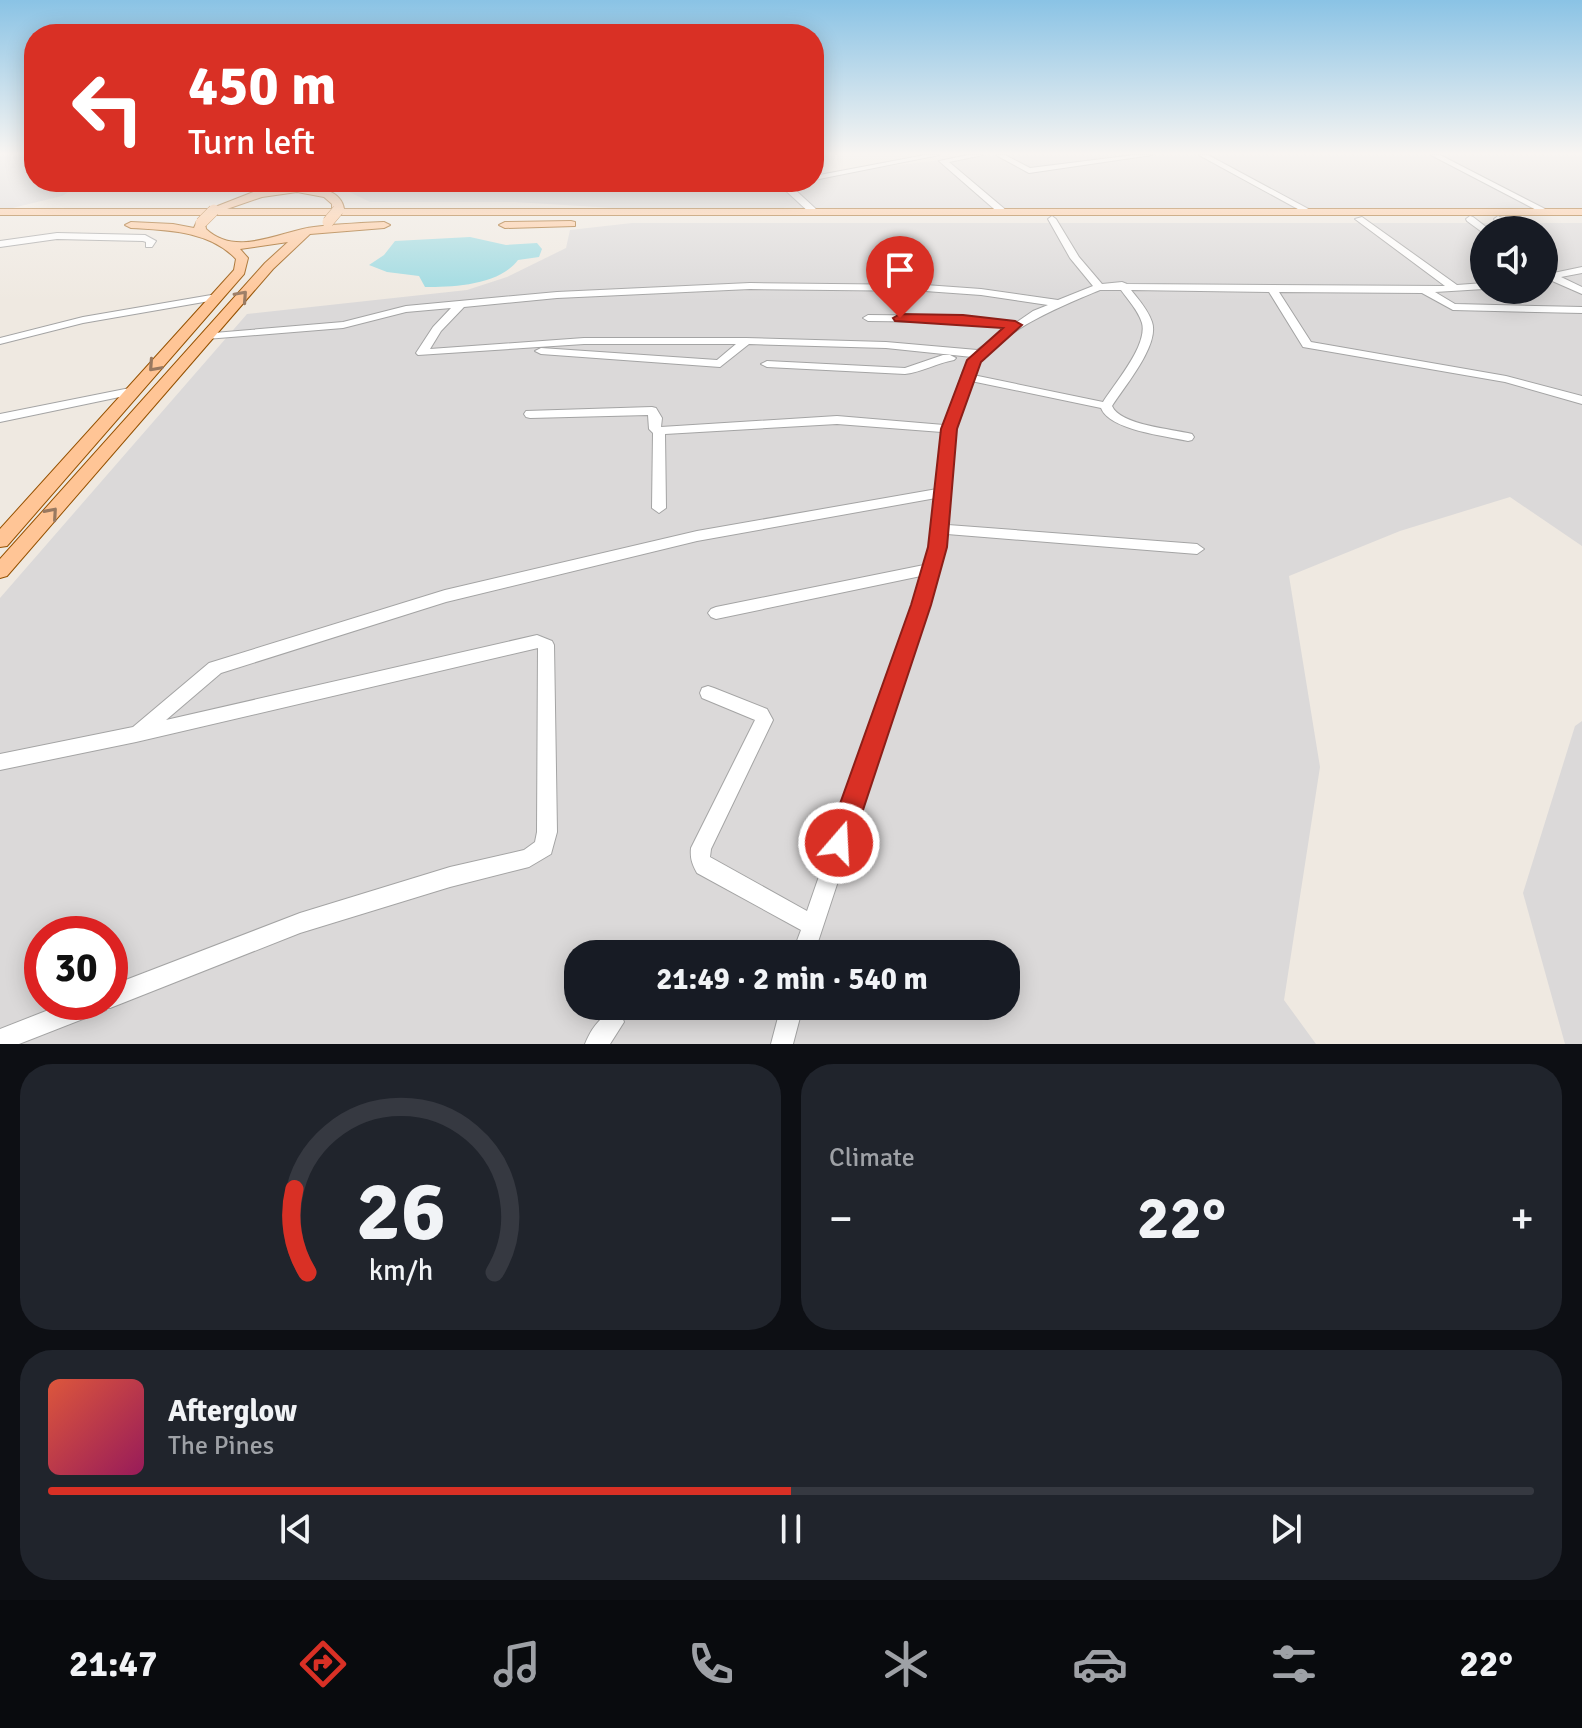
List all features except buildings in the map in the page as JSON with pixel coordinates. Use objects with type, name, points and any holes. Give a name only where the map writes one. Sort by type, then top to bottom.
[{"type":"main road","points":[[0,210],[218,204]]},
{"type":"main road","points":[[201,228],[214,210],[227,204]]},
{"type":"main road","points":[[336,204],[373,207],[555,207],[624,215]]},
{"type":"main road","points":[[0,571],[269,266],[308,232],[328,222],[338,206]]},
{"type":"main road","points":[[0,210],[1052,219],[1470,219]]},
{"type":"main road","points":[[0,222],[814,212],[1582,212]]},
{"type":"main road","points":[[0,222],[201,228],[210,239],[228,243],[263,243],[308,232],[362,225],[565,225],[624,215]]},
{"type":"main road","points":[[1558,218],[1582,218]]},
{"type":"main road","points":[[0,541],[240,271],[242,263],[239,254],[228,243]]},
{"type":"street","points":[[805,204],[814,212]]},
{"type":"street","points":[[993,204],[1004,213]]},
{"type":"street","points":[[1294,204],[1310,212]]},
{"type":"street","points":[[1531,204],[1547,212]]},
{"type":"street","points":[[1052,219],[1075,258],[1099,287]]},
{"type":"street","points":[[1359,219],[1455,288]]},
{"type":"street","points":[[0,244],[76,236],[145,238],[151,241],[149,245]]},
{"type":"street","points":[[1558,275],[1582,270]]},
{"type":"street","points":[[1558,281],[1582,291]]},
{"type":"street","points":[[1122,285],[1149,329],[1145,343],[1106,406],[1108,413],[1115,420],[1188,437]]},
{"type":"street","points":[[206,336],[343,325],[406,309],[557,295],[775,286],[939,289],[1061,303]]},
{"type":"street","points":[[807,940],[931,569],[941,529],[949,429],[977,357],[1015,325],[1099,287],[1424,290],[1470,287]]},
{"type":"street","points":[[1273,290],[1307,345],[1506,379],[1582,400]]},
{"type":"street","points":[[1424,290],[1453,307],[1582,310]]},
{"type":"street","points":[[0,341],[83,320],[217,297]]},
{"type":"street","points":[[459,306],[437,329],[422,353],[584,341],[746,341],[886,345],[977,357]]},
{"type":"street","points":[[868,318],[963,319],[1015,325]]},
{"type":"street","points":[[533,346],[546,353],[714,365],[725,363],[746,341]]},
{"type":"street","points":[[767,364],[905,371],[917,370],[927,360],[935,358],[977,357]]},
{"type":"street","points":[[967,377],[1106,406]]},
{"type":"street","points":[[0,418],[130,392]]},
{"type":"street","points":[[530,414],[652,411],[656,418],[655,429],[659,431],[837,420],[949,429]]},
{"type":"street","points":[[659,431],[659,508]]},
{"type":"street","points":[[136,734],[215,668],[341,627],[445,596],[697,536],[943,492]]},
{"type":"street","points":[[941,529],[1197,549]]},
{"type":"street","points":[[716,613],[931,569]]},
{"type":"street","points":[[0,762],[136,734],[522,644],[537,641],[546,645],[547,832],[544,847],[518,861],[450,877],[300,923],[128,990]]},
{"type":"street","points":[[708,693],[761,714],[764,720],[701,848],[700,859],[704,866],[811,924]]},
{"type":"street","points":[[0,1040],[52,1020]]},
{"type":"street","points":[[782,1044],[788,1020]]},
{"type":"street","points":[[596,1044],[613,1022]]},
{"type":"shaded area","points":[[0,204],[30,204],[0,211]]},
{"type":"shaded area","points":[[543,204],[1582,204],[1582,209],[629,209]]},
{"type":"shaded area","points":[[632,223],[1470,223],[1470,304],[1558,304],[1558,223],[1582,223],[1582,546],[1510,497],[1400,531],[1289,576],[1320,767],[1284,1000],[1316,1044],[0,1044],[0,598],[247,314],[467,290],[507,277],[566,248],[570,230]]},
{"type":"shaded area","points":[[1582,721],[1582,1044],[1565,1044],[1523,893],[1575,726]]},
{"type":"water","points":[[470,237],[506,245],[537,243],[542,249],[539,257],[518,260],[500,275],[488,280],[449,286],[425,287],[419,276],[387,272],[369,265],[384,255],[395,241]]},
{"type":"route","points":[[839,843],[921,605],[937,547],[949,429],[975,360],[1015,325],[963,319],[900,318]]}]
